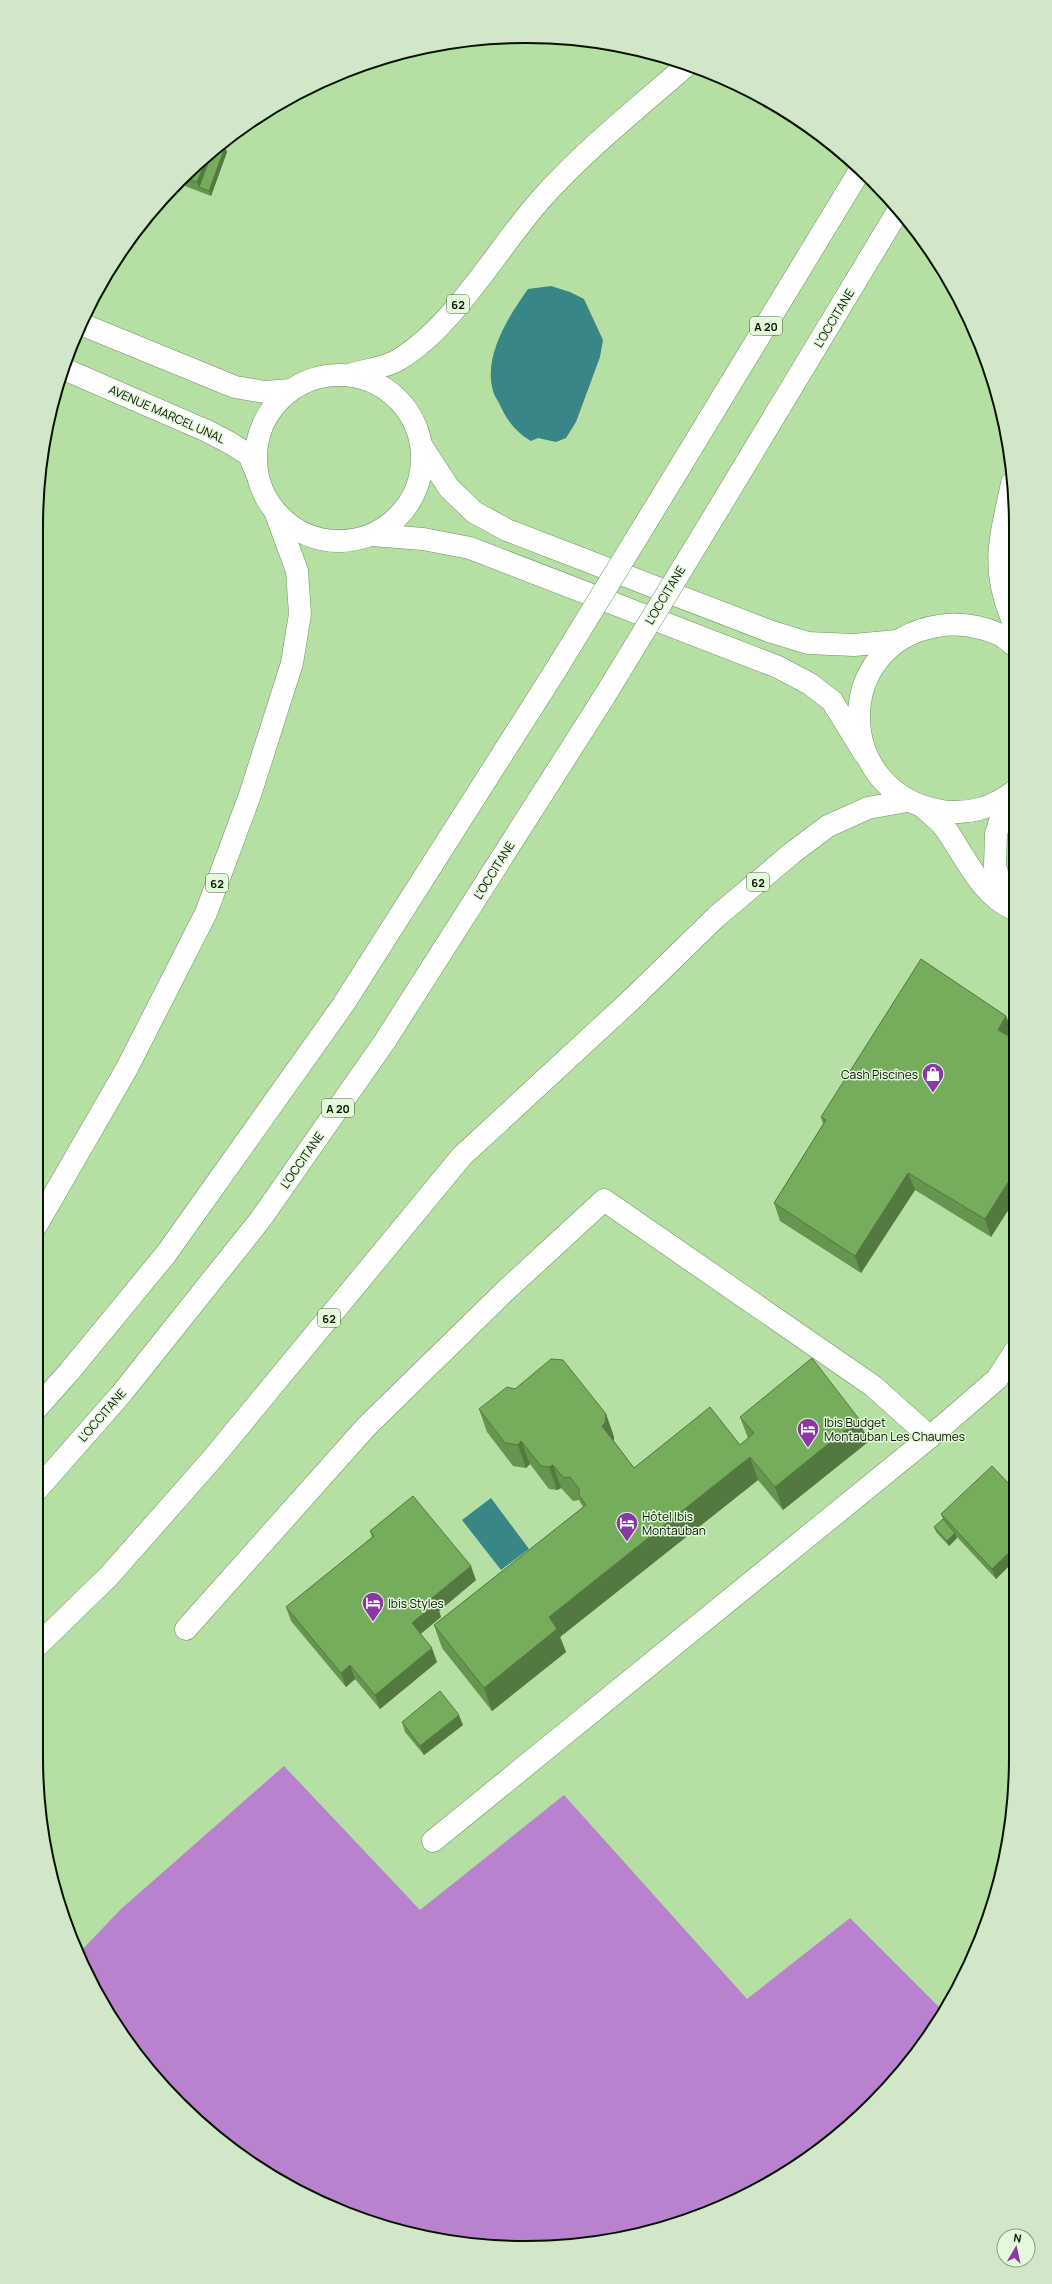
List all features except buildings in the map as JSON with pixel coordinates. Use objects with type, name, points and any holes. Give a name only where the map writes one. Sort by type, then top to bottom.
[{"type":"main road","name":"62","points":[[349,375],[397,361],[425,342],[451,313],[542,198],[583,155],[682,69]]},
{"type":"main road","name":"A 20","points":[[43,1401],[70,1372],[166,1254],[343,1005],[557,668],[857,175]]},
{"type":"main road","name":"L'OCCITANE","points":[[43,1483],[122,1393],[260,1220],[385,1041],[604,697],[895,216]]},
{"type":"main road","points":[[87,326],[235,387],[265,392],[291,390]]},
{"type":"main road","name":"AVENUE MARCEL UNAL","points":[[69,371],[230,443],[249,455],[257,474]]},
{"type":"main road","points":[[1009,642],[982,628],[953,623],[924,628],[897,641],[854,645],[808,643],[769,631],[507,530],[474,512],[449,488],[423,448],[415,422],[399,399],[376,383],[349,375],[329,375],[309,380],[291,390],[273,406],[261,426],[256,450],[257,474],[264,494],[275,511],[295,529],[319,540],[346,542],[372,536],[423,539],[470,548],[778,667],[810,684],[832,701],[881,781],[944,826],[976,875],[990,892],[1009,906]]},
{"type":"main road","points":[[372,536],[395,521],[412,500],[422,475],[423,448]]},
{"type":"main road","points":[[1008,502],[998,555],[1002,596],[1009,613]]},
{"type":"main road","name":"62","points":[[43,1214],[126,1070],[206,913],[250,795],[292,663],[300,614],[297,571],[275,511]]},
{"type":"main road","points":[[864,753],[858,722],[862,691],[875,664],[897,641]]},
{"type":"main road","points":[[916,805],[954,813],[982,809],[1009,795]]},
{"type":"main road","points":[[1009,797],[996,834],[994,867],[1009,903]]},
{"type":"main road","name":"62","points":[[43,1640],[109,1576],[213,1458],[462,1156],[632,999],[716,917],[792,853],[828,826],[868,808],[916,805]]},
{"type":"main road","points":[[186,1629],[366,1427],[503,1293],[604,1200],[873,1386],[930,1436]]},
{"type":"main road","points":[[433,1840],[930,1436],[997,1379],[1009,1360]]},
{"type":"shaded area","points":[[284,1766],[420,1910],[564,1795],[747,1999],[850,1918],[939,2007],[909,2052],[868,2100],[820,2141],[794,2160],[740,2191],[681,2215],[651,2225],[620,2232],[558,2240],[494,2240],[463,2237],[401,2225],[341,2204],[312,2191],[258,2160],[232,2141],[184,2100],[143,2052],[124,2026],[108,2000],[83,1949],[121,1909]]},
{"type":"water","points":[[551,286],[570,292],[584,299],[603,340],[600,357],[576,422],[566,438],[556,442],[538,438],[531,441],[512,426],[494,395],[491,377],[492,364],[495,350],[506,324],[528,289]]},
{"type":"water","points":[[491,1498],[529,1549],[501,1570],[462,1520]]},
{"type":"place","name":"Cash Piscines","points":[[933,1094]]},
{"type":"place","name":"Ibis Budget Montauban Les Chaumes","points":[[808,1448]]},
{"type":"place","name":"Hôtel Ibis Montauban","points":[[627,1542]]},
{"type":"place","name":"Ibis Styles","points":[[373,1622]]}]
